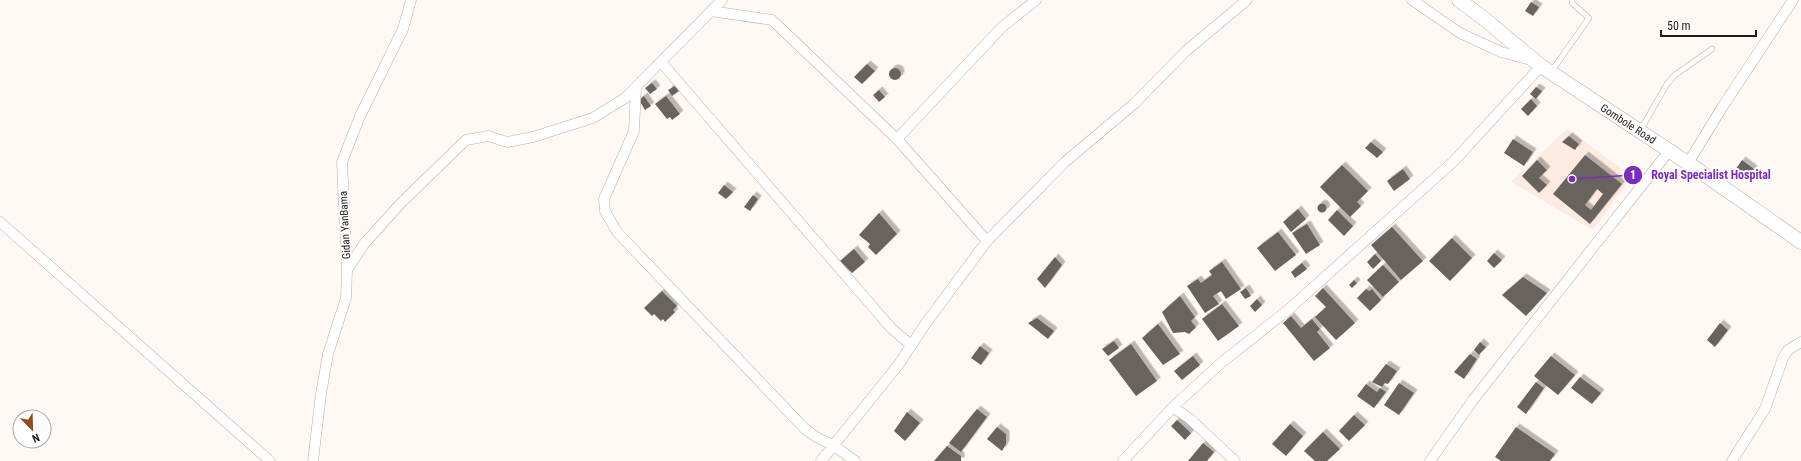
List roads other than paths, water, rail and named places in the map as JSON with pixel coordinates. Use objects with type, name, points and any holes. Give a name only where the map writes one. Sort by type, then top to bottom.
[{"type":"street","name":"Gidan YanBama","points":[[313,461],[320,394],[328,354],[346,298],[347,270],[342,162],[360,116],[403,29],[411,0]]},
{"type":"street","points":[[347,270],[364,244],[401,203],[466,140],[488,136],[507,142],[533,137],[593,118],[625,98],[722,0]]},
{"type":"street","points":[[897,139],[1002,27],[1036,0]]},
{"type":"street","points":[[821,461],[899,364],[911,345],[987,241],[1065,162],[1135,103],[1186,51],[1247,0]]},
{"type":"street","points":[[1123,461],[1173,407],[1221,363],[1288,310],[1454,161],[1542,66],[1501,52],[1460,33],[1412,0]]},
{"type":"street","name":"Gombole Road","points":[[1459,0],[1542,66],[1688,163],[1801,242]]},
{"type":"street","points":[[1688,163],[1723,106],[1793,0]]},
{"type":"street","points":[[712,11],[772,20],[897,139],[987,241]]},
{"type":"street","points":[[661,62],[891,328],[911,345]]},
{"type":"street","points":[[636,87],[634,131],[604,199],[605,211],[617,232],[804,428],[816,437],[833,445],[855,461]]},
{"type":"street","points":[[1430,461],[1478,394],[1669,151]]},
{"type":"street","points":[[0,222],[270,461]]},
{"type":"street","points":[[1732,461],[1765,409],[1783,358],[1788,350],[1801,342]]},
{"type":"street","points":[[1173,407],[1190,419],[1235,461]]},
{"type":"lane","points":[[1542,66],[1589,18],[1572,3],[1572,0]]},
{"type":"lane","points":[[1640,132],[1668,84],[1675,75],[1712,49]]},
{"type":"place","name":"Royal Specialist Hospital","points":[[1572,179]]}]
